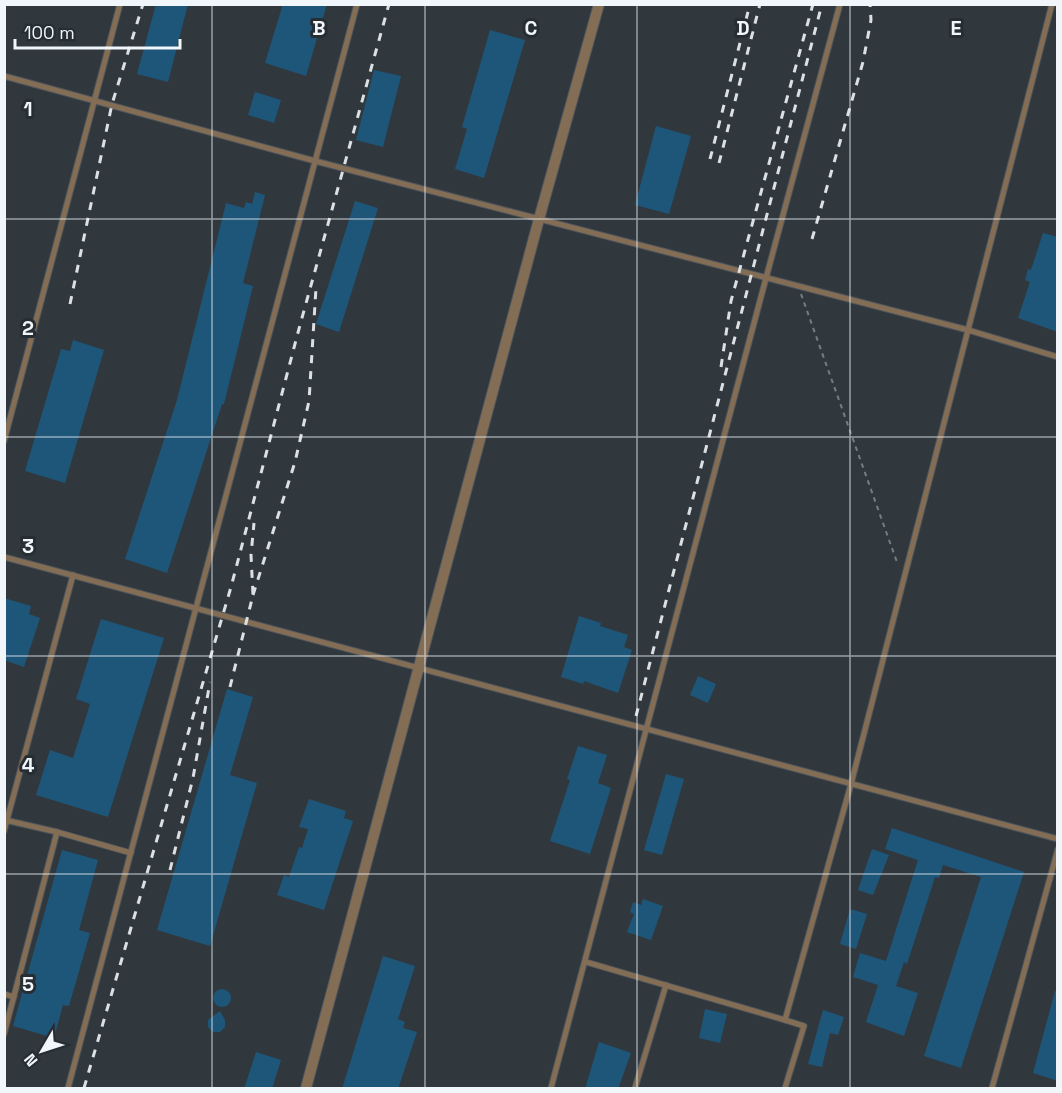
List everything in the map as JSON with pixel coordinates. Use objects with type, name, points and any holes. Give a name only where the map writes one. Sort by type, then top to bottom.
[{"type":"street","points":[[306,1089],[539,219],[599,4]]},
{"type":"lane","points":[[4,441],[120,4]]},
{"type":"lane","points":[[68,1089],[357,4]]},
{"type":"lane","points":[[551,1089],[840,4]]},
{"type":"lane","points":[[785,1020],[851,784],[1052,4]]},
{"type":"lane","points":[[4,76],[315,161],[968,330],[1058,357]]},
{"type":"lane","points":[[4,556],[1058,839]]},
{"type":"lane","points":[[4,831],[73,575]]},
{"type":"lane","points":[[6,820],[131,853]]},
{"type":"lane","points":[[4,1034],[57,832]]},
{"type":"lane","points":[[992,1089],[1058,849]]},
{"type":"lane","points":[[586,962],[804,1026],[785,1089]]},
{"type":"lane","points":[[635,1089],[666,985]]},
{"type":"lane","points":[[4,994],[14,997]]},
{"type":"path","points":[[798,286],[903,579]]},
{"type":"building","points":[[156,4],[188,4],[168,82],[137,74]]},
{"type":"building","points":[[283,4],[327,4],[306,76],[265,63]]},
{"type":"building","points":[[490,30],[525,40],[484,178],[455,169],[467,129],[462,127]]},
{"type":"building","points":[[374,70],[401,76],[383,147],[356,140]]},
{"type":"building","points":[[255,92],[281,100],[274,123],[248,115]]},
{"type":"building","points":[[656,126],[691,136],[669,214],[635,205]]},
{"type":"building","points":[[255,192],[265,195],[243,283],[253,286],[224,404],[222,404],[167,573],[125,559],[177,400],[226,203],[244,208],[246,202],[252,204]]},
{"type":"building","points":[[355,201],[378,208],[339,332],[316,324]]},
{"type":"building","points":[[1043,233],[1058,237],[1058,332],[1018,318],[1030,282],[1025,280],[1028,269],[1031,270]]},
{"type":"building","points":[[73,340],[104,350],[65,483],[25,471],[61,349],[70,351]]},
{"type":"building","points":[[4,598],[31,606],[29,614],[40,618],[24,667],[4,660]]},
{"type":"building","points":[[579,616],[628,635],[624,647],[632,650],[618,693],[584,681],[583,684],[561,677]]},
{"type":"building","points":[[101,619],[164,638],[108,817],[36,795],[50,750],[73,758],[90,704],[76,699]]},
{"type":"building","points":[[698,676],[716,684],[708,703],[690,695]]},
{"type":"building","points":[[227,689],[253,697],[230,775],[257,783],[210,946],[157,930]]},
{"type":"building","points":[[578,746],[607,755],[598,783],[611,788],[590,854],[550,841],[570,780],[567,779]]},
{"type":"building","points":[[666,774],[684,779],[662,855],[644,850]]},
{"type":"building","points":[[309,799],[346,811],[344,818],[353,821],[324,910],[277,895],[284,875],[289,877],[299,847],[302,848],[308,829],[299,827]]},
{"type":"building","points":[[892,828],[1024,872],[961,1068],[924,1056],[981,877],[943,865],[939,878],[935,877],[907,964],[904,962],[896,986],[918,993],[904,1036],[866,1022],[878,985],[853,977],[860,953],[886,961],[918,860],[885,849]]},
{"type":"building","points":[[872,849],[889,855],[873,895],[858,890]]},
{"type":"building","points":[[62,850],[98,860],[79,930],[90,933],[69,1006],[63,1005],[54,1038],[13,1026]]},
{"type":"building","points":[[643,899],[663,906],[651,940],[627,932],[634,914],[630,912],[633,902],[641,905]]},
{"type":"building","points":[[850,909],[867,914],[856,949],[840,944]]},
{"type":"building","points":[[383,956],[415,966],[398,1019],[405,1022],[403,1028],[417,1032],[398,1089],[342,1089]]},
{"type":"building","points":[[222,989],[228,992],[231,998],[228,1004],[222,1007],[216,1004],[213,998],[216,992]]},
{"type":"building","points":[[1055,991],[1058,992],[1058,1081],[1033,1073]]},
{"type":"building","points":[[705,1009],[727,1014],[720,1043],[699,1038]]},
{"type":"building","points":[[823,1010],[844,1017],[838,1035],[830,1033],[822,1067],[808,1064]]},
{"type":"building","points":[[220,1011],[225,1020],[225,1027],[220,1032],[213,1032],[208,1027],[208,1020]]},
{"type":"building","points":[[599,1042],[631,1053],[618,1089],[585,1089]]},
{"type":"building","points":[[256,1052],[281,1060],[272,1089],[244,1089]]},
{"type":"railway","points":[[70,304],[112,104],[143,4]]},
{"type":"railway","points":[[84,1088],[231,587],[300,325],[389,4]]},
{"type":"railway","points":[[710,159],[750,4]]},
{"type":"railway","points":[[719,163],[760,4]]},
{"type":"railway","points":[[721,367],[731,301],[813,4]]},
{"type":"railway","points":[[636,716],[822,4]]},
{"type":"railway","points":[[812,239],[863,62],[871,20],[870,4]]},
{"type":"railway","points":[[253,595],[295,462],[309,401],[316,288]]},
{"type":"railway","points":[[230,687],[253,595],[251,555],[254,523]]},
{"type":"railway","points":[[170,870],[193,778],[210,682]]}]
